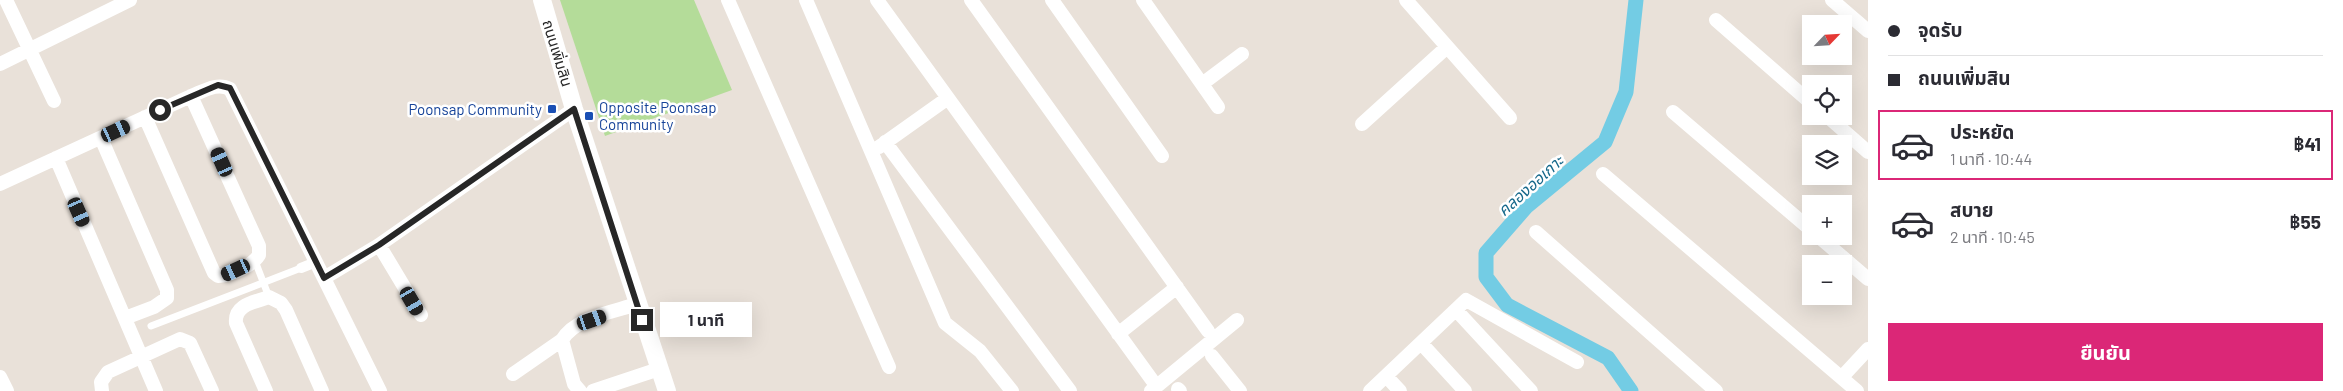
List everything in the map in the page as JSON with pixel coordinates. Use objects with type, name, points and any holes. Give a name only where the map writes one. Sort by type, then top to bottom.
[{"type":"street","points":[[6,0],[54,101]]},
{"type":"street","points":[[0,64],[130,0]]},
{"type":"street","name":"ถนนเพิ่มสิน","points":[[542,0],[574,109],[667,391]]},
{"type":"street","points":[[728,0],[889,367]]},
{"type":"street","points":[[806,0],[945,323],[980,351],[1012,391]]},
{"type":"street","points":[[877,0],[1118,334],[1152,386],[1237,320]]},
{"type":"street","points":[[971,0],[1208,331]]},
{"type":"street","points":[[1052,0],[1162,156]]},
{"type":"street","points":[[1143,0],[1218,107]]},
{"type":"street","points":[[1406,0],[1510,118]]},
{"type":"street","points":[[1832,0],[1868,31]]},
{"type":"street","points":[[1716,20],[1802,95]]},
{"type":"street","points":[[1362,124],[1447,47]]},
{"type":"street","points":[[1202,84],[1242,54]]},
{"type":"street","points":[[0,184],[218,85],[230,88],[380,391]]},
{"type":"street","points":[[145,117],[214,273],[218,276],[224,276],[255,260],[259,255],[259,246],[192,96]]},
{"type":"street","points":[[871,152],[948,98]]},
{"type":"street","points":[[324,278],[379,245],[574,109]]},
{"type":"street","points":[[1673,112],[1802,222]]},
{"type":"street","points":[[1837,125],[1868,152]]},
{"type":"street","points":[[101,138],[167,290],[167,298],[160,303],[125,318]]},
{"type":"street","points":[[885,142],[1070,391]]},
{"type":"street","points":[[56,158],[156,391]]},
{"type":"street","points":[[1603,174],[1858,391]]},
{"type":"street","points":[[1536,232],[1716,391]]},
{"type":"street","points":[[379,245],[420,315]]},
{"type":"street","points":[[1828,245],[1868,279]]},
{"type":"street","points":[[301,268],[316,262]]},
{"type":"street","points":[[1118,334],[1176,287]]},
{"type":"street","points":[[266,391],[235,317],[244,306],[269,297],[281,303],[286,310],[322,391]]},
{"type":"street","points":[[1370,391],[1466,300],[1577,362]]},
{"type":"street","points":[[513,374],[562,340],[568,330],[577,325],[637,304]]},
{"type":"street","points":[[1456,310],[1531,391]]},
{"type":"street","points":[[102,391],[101,382],[108,372],[180,339],[190,343],[212,391]]},
{"type":"street","points":[[562,340],[574,384],[580,391]]},
{"type":"street","points":[[1422,343],[1465,391]]},
{"type":"street","points":[[1842,377],[1868,349]]},
{"type":"street","points":[[1212,356],[1240,391]]},
{"type":"street","points":[[593,391],[659,369]]},
{"type":"street","points":[[1386,376],[1400,391]]},
{"type":"street","points":[[0,377],[7,391]]},
{"type":"lane","points":[[255,260],[269,297]]},
{"type":"lane","points":[[152,326],[301,268]]},
{"type":"green space","points":[[560,0],[694,0],[732,90],[605,136]]},
{"type":"waterway","name":"คลองออเกาะ","points":[[1631,391],[1608,358],[1507,305],[1486,277],[1486,253],[1526,207],[1605,142],[1626,92],[1636,0]]},
{"type":"place","name":"Poonsap Community","points":[[552,109]]},
{"type":"place","name":"Opposite Poonsap Community","points":[[589,116]]},
{"type":"route","points":[[160,110],[218,85],[230,88],[324,278],[379,245],[574,109],[642,320]]}]
